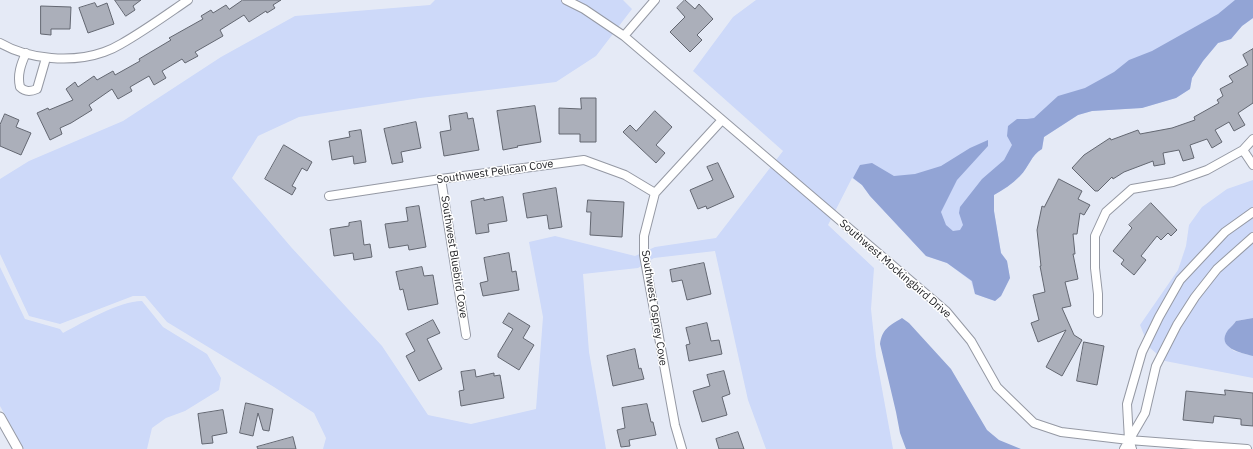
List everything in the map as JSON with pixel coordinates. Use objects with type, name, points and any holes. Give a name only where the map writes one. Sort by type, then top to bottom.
[{"type":"street","points":[[0,42],[26,53],[46,58],[84,57],[105,52],[133,37],[188,0]]},
{"type":"street","name":"Southwest Mockingbird Drive","points":[[566,0],[584,9],[624,36],[946,311],[971,340],[997,387],[1034,423],[1061,432],[1129,440],[1247,449]]},
{"type":"street","points":[[624,36],[655,0]]},
{"type":"street","points":[[26,53],[20,67],[18,82],[20,87],[27,91],[32,91],[36,88],[46,58]]},
{"type":"street","name":"Southwest Osprey Cove","points":[[682,449],[675,424],[644,255],[644,236],[655,193],[722,120]]},
{"type":"street","points":[[1098,313],[1098,294],[1095,268],[1095,236],[1106,212],[1132,189],[1173,182],[1208,170],[1244,150],[1253,138]]},
{"type":"street","points":[[1244,150],[1253,165]]},
{"type":"street","name":"Southwest Pelican Cove","points":[[329,196],[584,160],[625,175],[655,193]]},
{"type":"street","name":"Southwest Bluebird Cove","points":[[441,179],[466,335]]},
{"type":"street","points":[[1132,449],[1129,440],[1126,404],[1142,352],[1159,317],[1180,280],[1225,232],[1253,212]]},
{"type":"street","points":[[1124,449],[1145,413],[1156,366],[1177,325],[1194,297],[1217,269],[1253,237]]},
{"type":"street","points":[[0,417],[18,449]]},
{"type":"shaded area","points":[[435,0],[623,0],[632,9],[596,56],[556,82],[420,98],[299,117],[258,136],[232,178],[291,247],[382,346],[428,415],[471,424],[536,409],[543,317],[529,242],[555,236],[635,256],[655,247],[716,238],[783,151],[693,71],[733,17],[756,0],[1253,0],[1253,18],[1242,26],[1231,39],[1218,43],[1203,61],[1192,78],[1190,89],[1176,98],[1142,108],[1092,111],[1078,115],[1044,137],[1042,149],[1035,154],[1023,173],[1011,184],[994,195],[994,211],[1001,253],[1007,261],[1010,278],[1001,296],[995,301],[975,294],[971,281],[947,263],[926,256],[870,196],[862,185],[852,178],[828,225],[874,268],[871,309],[876,356],[893,449],[766,449],[748,400],[715,251],[654,258],[638,268],[583,274],[589,352],[606,449],[323,449],[326,438],[314,413],[167,322],[145,296],[133,296],[60,324],[29,316],[0,254],[0,179],[29,161],[123,121],[221,57],[295,16],[430,5]]},
{"type":"shaded area","points":[[1235,0],[1253,0],[1253,18],[1242,26],[1231,39],[1218,43],[1203,61],[1192,78],[1190,89],[1176,98],[1142,108],[1092,111],[1078,115],[1044,137],[1042,149],[1035,154],[1023,173],[1011,184],[994,195],[994,211],[1001,253],[1007,261],[1010,278],[1001,296],[995,301],[975,294],[972,281],[947,263],[926,256],[870,196],[862,185],[853,178],[860,165],[872,163],[894,176],[915,174],[941,166],[970,148],[988,140],[988,146],[957,180],[941,212],[946,225],[953,231],[960,230],[963,225],[959,213],[960,207],[982,179],[1004,160],[1012,145],[1007,136],[1008,126],[1017,119],[1034,118],[1058,96],[1085,88],[1114,72],[1129,60],[1152,51],[1218,14]]},
{"type":"shaded area","points":[[1253,180],[1253,318],[1236,321],[1228,331],[1226,342],[1234,351],[1253,356],[1253,378],[1165,361],[1149,347],[1140,325],[1178,270],[1186,246],[1189,225],[1202,207],[1227,189]]},
{"type":"shaded area","points":[[0,267],[25,319],[60,329],[63,333],[112,308],[123,304],[142,301],[163,327],[207,354],[221,378],[219,390],[185,411],[166,418],[152,428],[147,449],[24,449],[0,406]]},
{"type":"shaded area","points":[[902,318],[909,323],[951,369],[987,430],[999,440],[1021,449],[906,449],[900,433],[880,344],[884,331],[893,323]]},
{"type":"shaded area","points":[[1253,318],[1253,356],[1232,349],[1227,345],[1225,336],[1236,321]]},
{"type":"building","points":[[115,0],[141,0],[133,6],[135,10],[126,16]]},
{"type":"building","points":[[243,0],[281,0],[273,5],[275,8],[267,13],[266,11],[249,22],[244,15],[220,30],[223,36],[195,52],[198,56],[185,63],[182,59],[162,71],[166,78],[154,85],[149,76],[130,87],[132,91],[118,99],[112,89],[89,105],[92,110],[60,128],[62,134],[50,140],[37,113],[48,108],[49,110],[73,100],[66,89],[75,82],[78,87],[94,76],[97,80],[113,71],[115,75],[140,61],[139,59],[171,40],[169,38],[203,19],[201,16],[211,10],[213,13],[226,5],[229,9]]},
{"type":"building","points":[[685,0],[695,9],[699,4],[713,19],[697,35],[702,40],[690,52],[670,32],[685,17],[677,8]]},
{"type":"building","points":[[95,3],[97,7],[107,3],[114,24],[88,33],[79,8]]},
{"type":"building","points":[[41,6],[71,7],[70,29],[51,29],[51,35],[41,34]]},
{"type":"building","points":[[1253,49],[1253,103],[1238,113],[1245,125],[1234,131],[1229,122],[1215,130],[1222,142],[1212,148],[1207,139],[1190,145],[1194,158],[1183,161],[1179,150],[1163,153],[1165,164],[1154,166],[1153,161],[1124,172],[1113,179],[1112,177],[1098,191],[1095,191],[1072,168],[1084,155],[1110,138],[1111,140],[1138,130],[1140,134],[1172,128],[1195,120],[1194,117],[1219,103],[1217,100],[1223,96],[1220,89],[1233,82],[1229,76],[1248,65],[1243,55]]},
{"type":"building","points":[[581,98],[596,98],[596,142],[580,142],[580,134],[559,134],[559,108],[581,109]]},
{"type":"building","points":[[535,106],[541,142],[503,150],[497,111]]},
{"type":"building","points":[[655,111],[672,127],[656,145],[665,153],[656,163],[623,132],[630,125],[636,131]]},
{"type":"building","points":[[467,113],[468,119],[473,118],[479,150],[444,156],[440,132],[451,130],[449,116]]},
{"type":"building","points":[[5,114],[19,120],[16,127],[31,133],[21,155],[0,146],[0,125]]},
{"type":"building","points":[[416,122],[421,148],[401,152],[403,162],[392,164],[384,129]]},
{"type":"building","points":[[361,130],[366,162],[354,164],[353,156],[332,160],[329,141],[350,137],[349,132]]},
{"type":"building","points":[[284,145],[312,162],[307,171],[302,168],[292,186],[296,188],[292,195],[265,179]]},
{"type":"building","points":[[718,163],[734,197],[707,209],[706,206],[698,209],[690,190],[713,180],[707,167]]},
{"type":"building","points":[[1059,179],[1082,191],[1078,199],[1090,205],[1084,215],[1080,213],[1077,234],[1073,234],[1075,254],[1073,254],[1078,279],[1065,282],[1071,306],[1062,308],[1074,335],[1082,340],[1062,376],[1046,367],[1066,330],[1038,342],[1031,323],[1039,320],[1033,295],[1045,292],[1040,266],[1037,230],[1042,206],[1044,207]]},
{"type":"building","points":[[556,188],[562,227],[549,229],[547,215],[527,218],[523,194]]},
{"type":"building","points":[[503,197],[507,221],[488,224],[489,232],[476,234],[471,201],[484,198],[484,200]]},
{"type":"building","points":[[588,200],[624,202],[622,237],[590,235],[591,212],[587,212]]},
{"type":"building","points":[[1151,203],[1177,230],[1171,236],[1168,233],[1161,240],[1157,236],[1141,256],[1146,260],[1134,275],[1121,264],[1124,260],[1113,251],[1132,228],[1129,225]]},
{"type":"building","points":[[419,206],[426,247],[409,250],[408,245],[389,248],[385,224],[408,221],[406,208]]},
{"type":"building","points":[[361,221],[364,245],[370,244],[372,257],[354,260],[353,253],[334,256],[330,229],[349,226],[349,223]]},
{"type":"building","points":[[509,253],[512,272],[516,271],[519,290],[483,296],[480,283],[488,281],[484,258]]},
{"type":"building","points":[[704,263],[711,294],[687,300],[682,280],[672,282],[670,270]]},
{"type":"building","points":[[422,267],[424,276],[433,275],[438,304],[408,310],[403,289],[400,290],[396,272]]},
{"type":"building","points":[[509,313],[530,326],[523,338],[534,345],[519,370],[498,357],[498,354],[513,329],[503,323]]},
{"type":"building","points":[[433,320],[440,333],[427,339],[442,369],[419,381],[406,356],[415,351],[406,334]]},
{"type":"building","points":[[707,323],[711,341],[719,340],[722,354],[689,361],[686,345],[690,344],[686,328]]},
{"type":"building","points":[[1084,342],[1104,346],[1097,385],[1077,381]]},
{"type":"building","points":[[635,349],[639,369],[641,368],[644,379],[613,386],[607,356]]},
{"type":"building","points":[[475,370],[476,377],[494,373],[494,376],[500,375],[504,398],[461,406],[459,391],[464,390],[461,372]]},
{"type":"building","points":[[724,371],[730,394],[722,397],[727,415],[702,422],[693,391],[710,386],[707,375]]},
{"type":"building","points":[[1225,390],[1253,393],[1253,426],[1241,425],[1241,419],[1214,416],[1213,423],[1183,420],[1186,391],[1225,395]]},
{"type":"building","points":[[246,403],[273,409],[269,431],[263,430],[258,413],[253,436],[240,433]]},
{"type":"building","points":[[647,404],[656,435],[629,440],[630,446],[621,447],[617,430],[625,428],[622,408]]},
{"type":"building","points":[[223,410],[227,433],[212,436],[213,443],[202,444],[198,414]]},
{"type":"building","points":[[738,432],[744,449],[719,449],[716,439]]},
{"type":"building","points":[[293,437],[296,449],[258,449],[257,447]]}]
